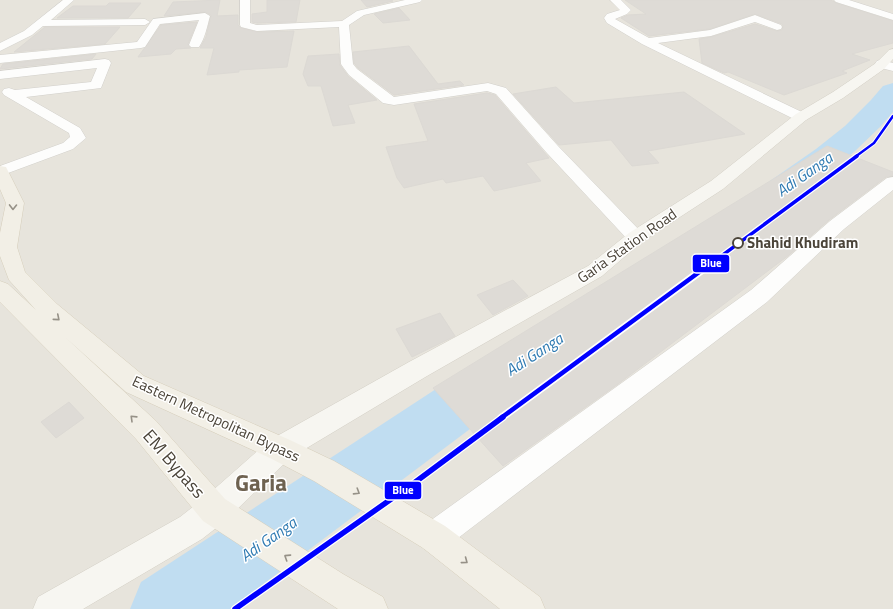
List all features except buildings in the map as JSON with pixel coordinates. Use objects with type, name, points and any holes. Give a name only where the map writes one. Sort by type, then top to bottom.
[{"type":"main road","name":"Garia Station Road","points":[[50,609],[191,528],[214,510],[280,449],[418,369],[595,271],[636,237],[717,185],[801,117],[838,95],[889,61]]},
{"type":"main road","name":"Eastern Metropolitan Bypass","points":[[0,171],[15,203],[7,247],[16,276],[49,310],[135,384],[280,449],[324,471],[422,531]]},
{"type":"main road","name":"EM Bypass","points":[[0,288],[146,430],[214,510],[366,608]]},
{"type":"main road","points":[[422,531],[528,609]]},
{"type":"street","points":[[0,48],[28,33],[69,0]]},
{"type":"street","points":[[245,0],[245,25],[257,28],[344,24],[362,13],[417,0]]},
{"type":"street","points":[[615,0],[626,10],[611,16],[609,18],[611,21],[646,42],[801,117]]},
{"type":"street","points":[[838,0],[893,17]]},
{"type":"street","points":[[0,59],[140,45],[157,21],[205,16],[195,45]]},
{"type":"street","points":[[646,42],[688,34],[696,35],[721,30],[755,18],[777,27]]},
{"type":"street","points":[[40,23],[145,22]]},
{"type":"street","points":[[344,24],[347,64],[353,72],[388,100],[394,101],[488,86],[501,91],[552,149],[636,237]]},
{"type":"street","points":[[0,75],[105,62],[96,85],[6,92]]},
{"type":"street","points":[[0,171],[68,146],[78,138],[75,132],[6,92]]},
{"type":"street","points":[[422,531],[759,296],[837,225],[893,182]]},
{"type":"shaded area","points":[[0,0],[893,0],[893,609],[0,609]]},
{"type":"waterway","name":"Adi Ganga","points":[[783,189],[828,156],[856,133],[882,107],[893,92]]},
{"type":"waterway","name":"Adi Ganga","points":[[168,609],[507,371]]},
{"type":"transit line","name":"Blue","points":[[235,609],[414,483],[874,143],[893,116]]},
{"type":"place","name":"Shahid Khudiram","points":[[738,243]]},
{"type":"district","name":"Garia","points":[[261,483]]}]
